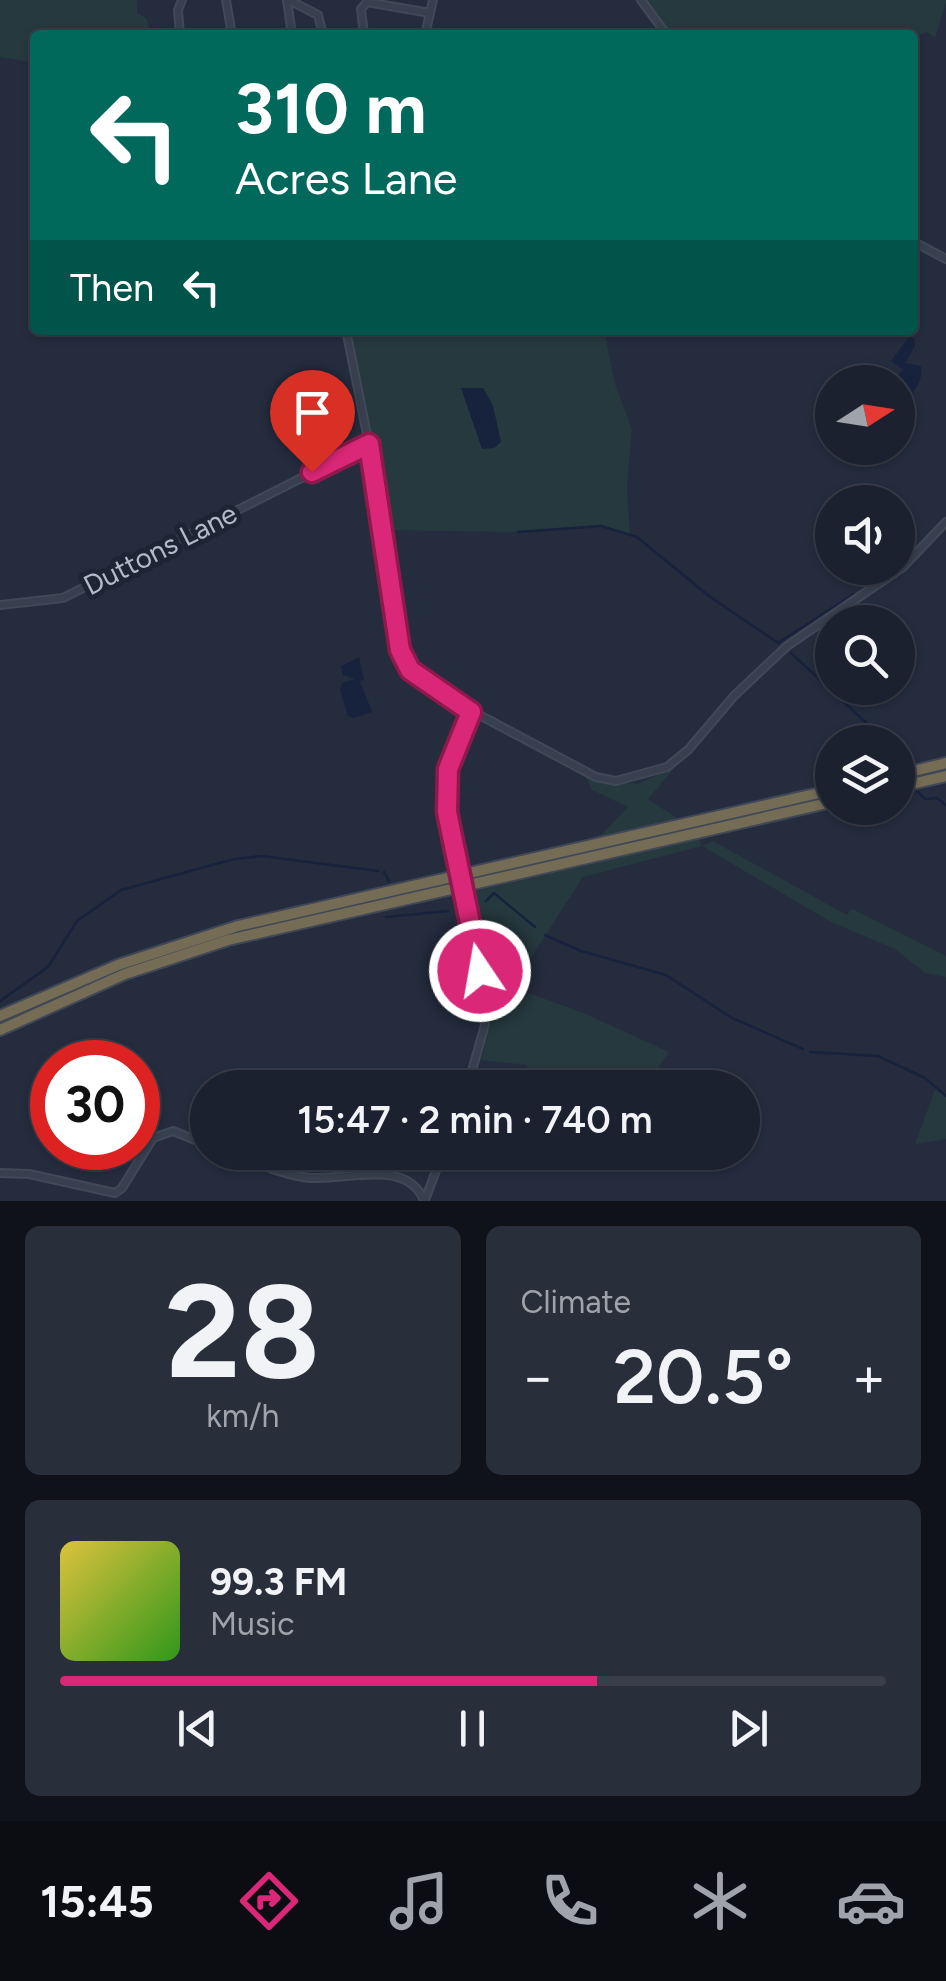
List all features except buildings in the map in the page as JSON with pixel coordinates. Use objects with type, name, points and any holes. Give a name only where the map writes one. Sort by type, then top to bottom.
[{"type":"highway","points":[[915,770],[946,763]]},
{"type":"highway","points":[[915,784],[946,776]]},
{"type":"highway","points":[[0,1016],[118,964],[238,926],[815,794]]},
{"type":"highway","points":[[0,1030],[109,980],[228,940],[815,806]]},
{"type":"street","points":[[180,30],[178,10],[182,0]]},
{"type":"street","points":[[226,0],[231,30]]},
{"type":"street","points":[[288,0],[291,30]]},
{"type":"street","points":[[288,0],[318,16],[322,30]]},
{"type":"street","points":[[425,30],[433,0]]},
{"type":"street","points":[[641,0],[663,30]]},
{"type":"street","points":[[363,30],[361,9],[368,2],[430,13]]},
{"type":"street","points":[[918,244],[946,259]]},
{"type":"street","points":[[347,335],[369,444],[400,650],[410,670],[471,712],[596,776],[616,781],[667,767],[787,646],[888,578],[946,522]]},
{"type":"street","name":"Duttons Lane","points":[[0,605],[63,598],[369,444]]},
{"type":"street","points":[[471,712],[448,769],[447,812],[480,971],[485,1025],[472,1070]]},
{"type":"street","points":[[0,1173],[29,1174],[116,1192],[153,1138],[174,1132],[190,1138]]},
{"type":"street","points":[[282,1170],[305,1178],[382,1174],[414,1186],[424,1201]]},
{"type":"street","points":[[424,1201],[436,1170]]},
{"type":"shaded area","points":[[0,0],[137,0],[137,13],[146,18],[150,30],[30,30],[30,62],[0,57]]},
{"type":"shaded area","points":[[646,0],[946,0],[935,38],[927,32],[918,36],[918,30],[667,30]]},
{"type":"shaded area","points":[[351,335],[605,335],[615,384],[632,429],[627,488],[630,534],[601,526],[518,532],[387,530]]},
{"type":"shaded area","points":[[675,767],[648,799],[680,820],[599,837],[628,807],[592,790],[586,777],[638,784]]},
{"type":"shaded area","points":[[699,839],[702,846],[583,877],[512,987],[586,1014],[669,1052],[657,1070],[528,1070],[526,1065],[481,1060],[490,1027],[471,892]]},
{"type":"shaded area","points":[[713,841],[847,915],[852,909],[946,956],[946,977],[925,973],[895,949],[831,922],[702,846]]},
{"type":"shaded area","points":[[936,1087],[946,1096],[946,1139],[915,1144]]},
{"type":"water","points":[[908,338],[914,338],[915,346],[905,363],[921,366],[915,389],[915,365],[896,365],[891,361]]},
{"type":"water","points":[[461,388],[483,388],[493,406],[501,442],[494,448],[482,449]]},
{"type":"water","points":[[359,657],[364,680],[360,681],[372,712],[354,718],[348,716],[340,690],[342,683],[355,679],[343,675],[341,666]]},
{"type":"waterway","points":[[518,532],[601,526],[637,537],[709,596],[778,643],[854,594]]},
{"type":"waterway","points":[[791,653],[869,725]]},
{"type":"waterway","points":[[916,790],[925,799],[937,798],[946,805]]},
{"type":"waterway","points":[[0,1001],[48,967],[77,921],[121,890],[234,859],[262,856],[378,871]]},
{"type":"waterway","points":[[384,872],[389,881]]},
{"type":"waterway","points":[[486,901],[494,893],[535,927]]},
{"type":"waterway","points":[[386,917],[448,911]]},
{"type":"waterway","points":[[545,935],[581,951],[666,975],[732,1018],[803,1049]]},
{"type":"waterway","points":[[810,1052],[878,1056],[925,1078],[946,1096]]},
{"type":"route","points":[[312,472],[369,444],[400,650],[410,670],[438,693],[471,712],[448,769],[447,812],[480,971]]}]
